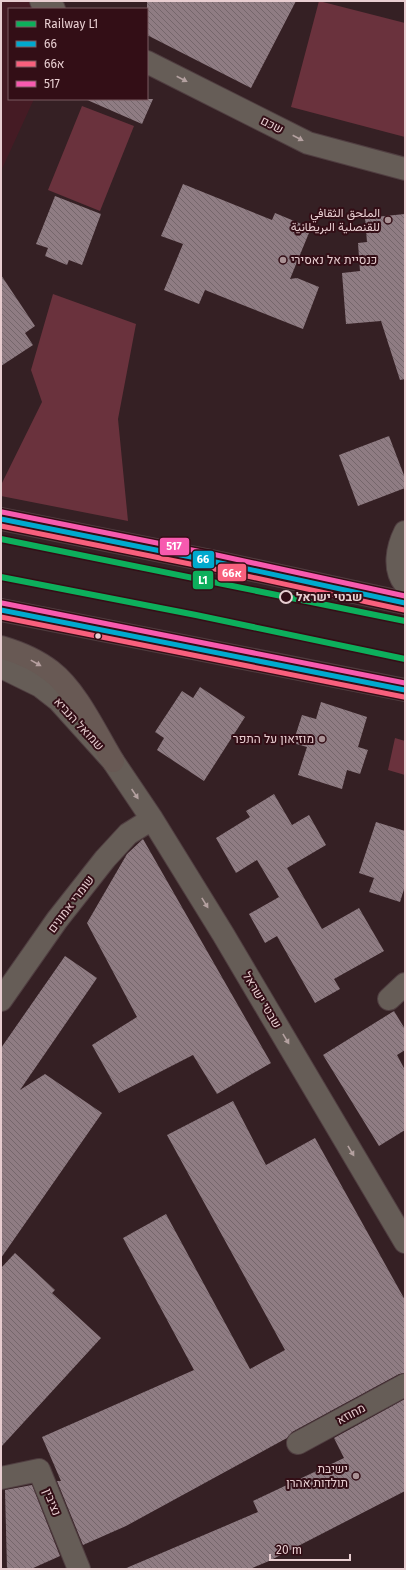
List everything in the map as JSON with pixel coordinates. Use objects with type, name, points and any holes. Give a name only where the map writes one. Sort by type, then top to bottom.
[{"type":"highway","points":[[1,520],[210,561],[405,603]]},
{"type":"highway","points":[[1,610],[405,690]]},
{"type":"highway","points":[[1,647],[16,651],[50,670],[65,685],[113,761]]},
{"type":"street","points":[[41,1],[52,8]]},
{"type":"street","name":"שכם","points":[[148,63],[308,143],[405,169]]},
{"type":"street","points":[[405,532],[399,548],[397,565],[400,578],[405,584]]},
{"type":"street","name":"שמואל הנביא","points":[[1,667],[40,686],[58,700],[113,761]]},
{"type":"street","name":"שבטי ישראל","points":[[113,761],[152,819],[223,934],[405,1242]]},
{"type":"street","name":"שומרי אמונים","points":[[1,1000],[57,920],[105,859],[128,834],[152,819]]},
{"type":"street","points":[[389,999],[405,984]]},
{"type":"street","name":"מחוזא","points":[[298,1443],[405,1385]]},
{"type":"street","name":"נציבין","points":[[1,1478],[38,1470],[79,1569]]},
{"type":"shaded area","points":[[1,1],[29,1],[42,8],[8,8],[8,100],[34,100],[1,171]]},
{"type":"shaded area","points":[[319,1],[405,23],[405,137],[291,107]]},
{"type":"shaded area","points":[[82,106],[134,126],[100,211],[48,190]]},
{"type":"shaded area","points":[[53,294],[136,324],[118,419],[128,521],[1,496],[1,485],[42,402],[31,370]]},
{"type":"shaded area","points":[[395,738],[405,741],[405,775],[388,770]]},
{"type":"building","points":[[147,1],[296,1],[251,88],[148,36]]},
{"type":"building","points":[[153,99],[142,124],[87,100]]},
{"type":"building","points":[[183,184],[272,220],[275,213],[311,228],[290,279],[297,278],[319,287],[303,329],[205,290],[199,304],[164,290],[183,244],[161,236]]},
{"type":"building","points":[[55,196],[101,214],[82,265],[69,260],[67,265],[45,256],[48,248],[36,244]]},
{"type":"building","points":[[405,214],[405,379],[400,380],[381,321],[346,324],[342,273],[360,271],[358,243],[367,242],[365,218]]},
{"type":"building","points":[[1,275],[35,326],[25,333],[33,345],[1,366]]},
{"type":"building","points":[[389,436],[405,478],[405,488],[358,506],[339,455]]},
{"type":"building","points":[[200,687],[245,717],[204,781],[157,750],[164,738],[155,732],[182,691],[193,698]]},
{"type":"building","points":[[321,702],[367,717],[358,747],[368,750],[360,774],[347,770],[342,789],[298,775],[307,747],[293,743],[302,715],[316,719]]},
{"type":"building","points":[[274,794],[292,825],[309,815],[326,845],[287,868],[322,929],[359,908],[384,951],[334,979],[340,989],[315,1003],[277,936],[265,943],[249,914],[279,897],[257,860],[236,873],[216,838],[250,817],[246,811]]},
{"type":"building","points":[[376,822],[405,831],[405,886],[400,902],[369,892],[374,878],[359,873]]},
{"type":"building","points":[[143,839],[271,1063],[217,1094],[193,1055],[119,1093],[92,1045],[137,1017],[87,923],[127,854]]},
{"type":"building","points":[[65,956],[97,978],[20,1090],[45,1074],[102,1113],[1,1258],[1,1048]]},
{"type":"building","points":[[394,1011],[405,1029],[405,1050],[397,1055],[405,1070],[405,1130],[379,1146],[323,1055]]},
{"type":"building","points":[[233,1101],[266,1165],[315,1138],[405,1300],[405,1373],[399,1374],[292,1432],[287,1438],[126,1526],[83,1545],[57,1481],[61,1481],[42,1437],[194,1370],[123,1238],[166,1214],[250,1369],[285,1350],[167,1135]]},
{"type":"building","points":[[15,1253],[55,1290],[52,1293],[101,1338],[1,1447],[1,1268]]},
{"type":"building","name":"ישיבת תולדות אהרן","points":[[405,1399],[405,1491],[269,1561],[250,1569],[124,1569],[258,1512],[253,1501],[344,1458],[334,1438]]},
{"type":"building","points":[[32,1485],[60,1556],[31,1569],[7,1569],[5,1490]]},
{"type":"rail line","name":"L1","points":[[1,539],[405,621]]},
{"type":"rail line","name":"L1","points":[[1,577],[196,615],[405,659]]},
{"type":"transit line","name":"517","points":[[2,512],[212,554],[405,596]]},
{"type":"transit line","name":"66","points":[[1,519],[211,561],[405,603]]},
{"type":"transit line","name":"66א","points":[[1,526],[210,568],[404,610]]},
{"type":"transit line","name":"517","points":[[2,603],[405,683]]},
{"type":"transit line","name":"66","points":[[1,610],[405,690]]},
{"type":"transit line","name":"66א","points":[[1,617],[404,697]]},
{"type":"place","name":"الملحق الثقافي للقنصلية البريطانية","points":[[388,220]]},
{"type":"place","name":"כנסיית אל נאסירי","points":[[283,260]]},
{"type":"place","name":"שבטי ישראל","points":[[286,597]]},
{"type":"place","name":"מוזיאון על התפר","points":[[322,739]]},
{"type":"place","name":"ישיבת תולדות אהרן","points":[[356,1476]]}]
